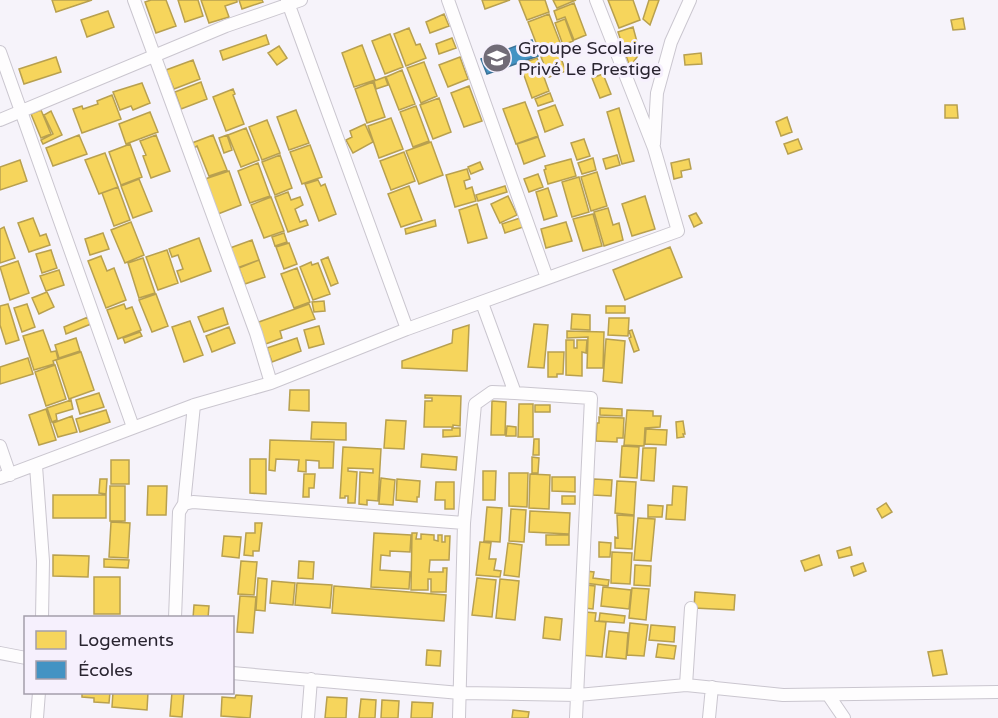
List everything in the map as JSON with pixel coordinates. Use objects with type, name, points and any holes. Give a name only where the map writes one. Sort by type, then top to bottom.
[{"type":"street","points":[[134,0],[256,333],[272,383]]},
{"type":"street","points":[[448,0],[547,279]]},
{"type":"street","points":[[0,446],[5,477],[194,405],[272,383],[407,328],[678,231],[654,148],[596,0]]},
{"type":"street","points":[[654,148],[657,93],[671,42],[690,0]]},
{"type":"street","points":[[0,120],[292,1],[407,328]]},
{"type":"street","points":[[0,52],[133,427]]},
{"type":"street","points":[[482,303],[515,393]]},
{"type":"street","points":[[459,718],[464,523],[475,404],[492,392],[591,398],[576,718]]},
{"type":"street","points":[[175,616],[179,512],[184,504],[194,405]]},
{"type":"street","points":[[36,466],[44,561],[42,616]]},
{"type":"street","points":[[184,504],[193,502],[464,523]]},
{"type":"street","points":[[686,685],[691,608]]},
{"type":"street","points":[[0,653],[24,658]]},
{"type":"street","points":[[234,673],[460,693],[578,695],[686,685],[783,695],[998,692]]},
{"type":"street","points":[[308,718],[311,679]]},
{"type":"street","points":[[709,718],[712,687]]},
{"type":"street","points":[[37,718],[39,694]]},
{"type":"street","points":[[829,696],[844,718]]},
{"type":"building: Logements","points":[[52,0],[92,0],[56,12]]},
{"type":"building: Logements","points":[[166,0],[176,26],[156,33],[145,2]]},
{"type":"building: Logements","points":[[178,0],[198,0],[203,16],[185,22]]},
{"type":"building: Logements","points":[[201,0],[237,0],[237,2],[225,6],[229,17],[209,23]]},
{"type":"building: Logements","points":[[239,0],[262,0],[263,2],[242,9]]},
{"type":"building: Logements","points":[[482,0],[510,0],[485,9]]},
{"type":"building: Logements","points":[[519,0],[545,0],[549,12],[527,20]]},
{"type":"building: Logements","points":[[553,0],[576,0],[557,8]]},
{"type":"building: Logements","points":[[608,0],[633,0],[640,20],[619,28]]},
{"type":"building: Logements","points":[[649,0],[659,0],[650,25],[643,19]]},
{"type":"building: Logements","points":[[574,3],[586,35],[574,40],[565,17],[557,20],[554,11]]},
{"type":"building: Logements","points":[[108,11],[114,27],[87,37],[81,20]]},
{"type":"building: Logements","points":[[444,14],[449,26],[430,33],[426,22]]},
{"type":"building: Logements","points":[[549,14],[561,45],[540,53],[528,22]]},
{"type":"building: Logements","points":[[963,18],[965,29],[953,30],[951,20]]},
{"type":"building: Logements","points":[[565,19],[573,41],[563,45],[555,23]]},
{"type":"building: Logements","points":[[633,27],[640,53],[634,61],[637,68],[631,70],[618,32]]},
{"type":"building: Logements","points":[[409,28],[416,45],[420,44],[426,58],[406,66],[394,34]]},
{"type":"building: Logements","points":[[390,34],[403,67],[385,74],[372,41]]},
{"type":"building: Logements","points":[[266,35],[269,44],[223,60],[220,51]]},
{"type":"building: Logements","points":[[452,38],[456,48],[439,54],[436,44]]},
{"type":"building: Logements","points":[[362,45],[375,80],[354,87],[342,53]]},
{"type":"building: Logements","points":[[279,46],[287,58],[277,65],[268,53]]},
{"type":"building: Logements","points":[[558,51],[566,71],[549,77],[541,57]]},
{"type":"building: Logements","points":[[701,53],[702,64],[685,65],[684,55]]},
{"type":"building: Logements","points":[[56,57],[61,72],[24,84],[19,69]]},
{"type":"building: Logements","points":[[460,57],[468,79],[448,87],[439,65]]},
{"type":"building: Logements","points":[[537,58],[549,91],[532,98],[520,64]]},
{"type":"building: Logements","points":[[193,60],[200,79],[174,89],[166,70]]},
{"type":"building: Logements","points":[[424,62],[437,96],[421,103],[407,68]]},
{"type":"building: Logements","points":[[402,70],[415,104],[399,110],[386,77]]},
{"type":"building: Logements","points":[[603,74],[611,94],[600,98],[592,78]]},
{"type":"building: Logements","points":[[385,77],[388,85],[376,89],[374,81]]},
{"type":"building: Logements","points":[[201,82],[207,99],[181,109],[175,92]]},
{"type":"building: Logements","points":[[373,82],[385,117],[367,123],[355,89]]},
{"type":"building: Logements","points":[[142,83],[150,103],[133,110],[131,106],[120,110],[113,92]]},
{"type":"building: Logements","points":[[469,86],[482,121],[464,127],[451,93]]},
{"type":"building: Logements","points":[[233,89],[244,124],[226,131],[213,97]]},
{"type":"building: Logements","points":[[550,93],[553,101],[538,106],[535,99]]},
{"type":"building: Logements","points":[[112,95],[121,119],[82,133],[73,109],[82,106],[83,109],[98,104],[97,101]]},
{"type":"building: Logements","points":[[439,98],[451,132],[433,139],[420,105]]},
{"type":"building: Logements","points":[[525,102],[538,136],[516,144],[503,109]]},
{"type":"building: Logements","points":[[555,105],[563,125],[545,132],[538,111]]},
{"type":"building: Logements","points":[[945,105],[957,105],[958,118],[945,118]]},
{"type":"building: Logements","points":[[416,106],[429,141],[413,147],[400,112]]},
{"type":"building: Logements","points":[[619,108],[634,161],[622,164],[607,112]]},
{"type":"building: Logements","points":[[41,110],[51,134],[41,138],[31,114]]},
{"type":"building: Logements","points":[[296,110],[309,143],[289,150],[277,117]]},
{"type":"building: Logements","points":[[51,111],[62,135],[43,144],[41,140],[53,134],[44,115]]},
{"type":"building: Logements","points":[[150,112],[158,132],[126,144],[119,124]]},
{"type":"building: Logements","points":[[787,117],[792,132],[781,136],[776,122]]},
{"type":"building: Logements","points":[[391,118],[403,149],[379,158],[368,126]]},
{"type":"building: Logements","points":[[267,120],[280,153],[262,160],[249,127]]},
{"type":"building: Logements","points":[[365,124],[373,142],[353,153],[346,140],[352,137],[350,131]]},
{"type":"building: Logements","points":[[246,128],[259,160],[241,167],[228,135]]},
{"type":"building: Logements","points":[[79,135],[87,154],[53,166],[46,148]]},
{"type":"building: Logements","points":[[156,135],[170,171],[151,178],[140,141]]},
{"type":"building: Logements","points":[[213,135],[227,170],[209,176],[197,146],[194,148],[192,143]]},
{"type":"building: Logements","points":[[227,135],[232,150],[224,153],[219,138]]},
{"type":"building: Logements","points":[[538,137],[545,156],[524,164],[517,144]]},
{"type":"building: Logements","points":[[584,139],[590,156],[577,160],[571,143]]},
{"type":"building: Logements","points":[[798,139],[802,149],[788,154],[784,144]]},
{"type":"building: Logements","points":[[431,142],[443,175],[419,184],[406,151]]},
{"type":"building: Logements","points":[[130,144],[142,177],[121,185],[109,152]]},
{"type":"building: Logements","points":[[310,145],[322,177],[302,184],[290,152]]},
{"type":"building: Logements","points":[[404,152],[415,181],[391,190],[380,161]]},
{"type":"building: Logements","points":[[105,153],[118,187],[99,194],[85,160]]},
{"type":"building: Logements","points":[[280,155],[292,188],[275,195],[262,162]]},
{"type":"building: Logements","points":[[617,155],[620,165],[606,169],[603,159]]},
{"type":"building: Logements","points":[[593,158],[596,170],[582,174],[578,163]]},
{"type":"building: Logements","points":[[571,159],[576,176],[548,184],[545,166]]},
{"type":"building: Logements","points":[[689,159],[691,169],[681,171],[682,177],[674,179],[671,163]]},
{"type":"building: Logements","points":[[20,160],[27,181],[0,190],[0,167]]},
{"type":"building: Logements","points":[[480,162],[483,169],[471,174],[468,167]]},
{"type":"building: Logements","points":[[258,163],[270,196],[250,203],[238,171]]},
{"type":"building: Logements","points":[[467,169],[470,179],[464,181],[466,189],[472,187],[476,201],[455,207],[446,175]]},
{"type":"building: Logements","points":[[229,171],[241,205],[218,214],[205,179]]},
{"type":"building: Logements","points":[[597,172],[607,206],[591,211],[581,177]]},
{"type":"building: Logements","points":[[538,174],[543,187],[529,192],[524,179]]},
{"type":"building: Logements","points":[[579,177],[589,212],[572,217],[562,182]]},
{"type":"building: Logements","points":[[139,179],[152,211],[133,218],[121,186]]},
{"type":"building: Logements","points":[[318,180],[321,186],[325,184],[336,214],[319,221],[305,184]]},
{"type":"building: Logements","points":[[409,186],[422,220],[401,227],[388,194]]},
{"type":"building: Logements","points":[[505,186],[507,192],[478,201],[476,195]]},
{"type":"building: Logements","points":[[118,187],[130,220],[114,226],[102,193]]},
{"type":"building: Logements","points":[[548,188],[557,216],[544,220],[536,192]]},
{"type":"building: Logements","points":[[288,192],[291,200],[300,197],[303,205],[295,209],[300,222],[306,220],[308,225],[288,232],[275,197]]},
{"type":"building: Logements","points":[[508,196],[517,215],[500,223],[491,204]]},
{"type":"building: Logements","points":[[645,196],[655,229],[632,236],[622,204]]},
{"type":"building: Logements","points":[[271,197],[284,231],[264,238],[251,205]]},
{"type":"building: Logements","points":[[477,204],[487,238],[468,243],[459,210]]},
{"type":"building: Logements","points":[[608,208],[613,225],[619,223],[623,240],[604,246],[594,212]]},
{"type":"building: Logements","points":[[696,213],[702,223],[694,227],[689,216]]},
{"type":"building: Logements","points":[[593,214],[602,246],[583,251],[573,219]]},
{"type":"building: Logements","points":[[33,218],[40,236],[46,234],[50,245],[29,252],[18,223]]},
{"type":"building: Logements","points":[[520,218],[523,227],[505,233],[502,224]]},
{"type":"building: Logements","points":[[435,220],[436,226],[406,234],[405,229]]},
{"type":"building: Logements","points":[[131,222],[144,255],[125,263],[111,230]]},
{"type":"building: Logements","points":[[566,222],[572,241],[546,248],[541,229]]},
{"type":"building: Logements","points":[[4,227],[15,258],[0,263],[0,229]]},
{"type":"building: Logements","points":[[103,233],[109,249],[90,255],[85,239]]},
{"type":"building: Logements","points":[[284,233],[287,242],[275,246],[272,237]]},
{"type":"building: Logements","points":[[199,238],[211,271],[181,282],[177,271],[183,269],[178,255],[172,257],[169,249]]},
{"type":"building: Logements","points":[[252,240],[259,260],[237,268],[230,248]]},
{"type":"building: Logements","points":[[289,243],[297,264],[284,269],[276,247]]},
{"type":"building: Logements","points":[[670,247],[682,277],[625,300],[613,270]]},
{"type":"building: Logements","points":[[51,250],[57,268],[42,273],[36,254]]},
{"type":"building: Logements","points":[[167,250],[178,283],[158,290],[146,257]]},
{"type":"building: Logements","points":[[101,256],[107,271],[114,268],[126,300],[106,308],[88,261]]},
{"type":"building: Logements","points":[[328,257],[338,283],[331,286],[321,260]]},
{"type":"building: Logements","points":[[143,258],[155,293],[139,298],[128,263]]},
{"type":"building: Logements","points":[[259,260],[265,277],[245,284],[239,268]]},
{"type":"building: Logements","points":[[18,261],[29,293],[10,300],[0,267]]},
{"type":"building: Logements","points":[[311,262],[312,265],[318,263],[330,294],[313,300],[300,267]]},
{"type":"building: Logements","points":[[297,268],[310,302],[294,308],[281,274]]},
{"type":"building: Logements","points":[[59,270],[64,285],[46,291],[40,276]]},
{"type":"building: Logements","points":[[47,292],[54,307],[39,314],[32,298]]},
{"type":"building: Logements","points":[[156,294],[168,326],[152,332],[139,300]]},
{"type":"building: Logements","points":[[324,301],[325,311],[314,312],[312,302]]},
{"type":"building: Logements","points":[[8,304],[19,340],[6,344],[0,325],[0,306]]},
{"type":"building: Logements","points":[[27,304],[35,327],[22,332],[14,308]]},
{"type":"building: Logements","points":[[124,304],[126,309],[132,307],[141,330],[118,339],[107,310]]},
{"type":"building: Logements","points":[[309,304],[315,319],[280,331],[282,338],[263,345],[256,323]]},
{"type":"building: Logements","points":[[606,306],[625,306],[625,313],[606,313]]},
{"type":"building: Logements","points":[[223,308],[228,324],[204,332],[198,317]]},
{"type":"building: Logements","points":[[572,314],[590,315],[590,330],[571,329]]},
{"type":"building: Logements","points":[[88,317],[91,324],[66,334],[64,327]]},
{"type":"building: Logements","points":[[609,318],[629,318],[628,336],[608,335]]},
{"type":"building: Logements","points":[[190,321],[203,355],[184,362],[172,327]]},
{"type":"building: Logements","points":[[534,324],[548,325],[544,368],[528,367]]},
{"type":"building: Logements","points":[[469,325],[467,371],[402,368],[402,361],[452,343],[453,330]]},
{"type":"building: Logements","points":[[319,326],[324,344],[309,348],[304,330]]},
{"type":"building: Logements","points":[[229,327],[235,343],[212,352],[206,336]]},
{"type":"building: Logements","points":[[43,330],[51,352],[56,351],[58,359],[53,361],[54,364],[34,370],[23,336]]},
{"type":"building: Logements","points":[[632,330],[639,350],[634,352],[629,338],[631,337],[629,331]]},
{"type":"building: Logements","points":[[567,331],[604,332],[603,368],[587,368],[588,337],[567,338]]},
{"type":"building: Logements","points":[[140,332],[142,336],[125,343],[123,338]]},
{"type":"building: Logements","points":[[76,338],[80,351],[59,358],[55,345]]},
{"type":"building: Logements","points":[[297,338],[301,351],[272,362],[267,348]]},
{"type":"building: Logements","points":[[606,339],[625,341],[622,383],[603,381]]},
{"type":"building: Logements","points":[[566,340],[574,340],[574,348],[577,348],[577,340],[587,340],[586,353],[582,352],[582,376],[566,375]]},
{"type":"building: Logements","points":[[81,352],[94,390],[69,399],[56,360]]},
{"type":"building: Logements","points":[[548,352],[564,352],[563,374],[548,377]]},
{"type":"building: Logements","points":[[28,358],[33,374],[0,384],[0,367]]},
{"type":"building: Logements","points":[[55,365],[66,399],[46,406],[35,372]]},
{"type":"building: Logements","points":[[290,390],[309,390],[309,411],[289,410]]},
{"type":"building: Logements","points":[[99,393],[104,407],[80,414],[76,400]]},
{"type":"building: Logements","points":[[425,395],[461,396],[460,426],[424,427],[425,401],[432,401],[432,398],[425,398]]},
{"type":"building: Logements","points":[[71,400],[73,409],[56,414],[57,420],[52,422],[47,408]]},
{"type":"building: Logements","points":[[492,401],[506,402],[505,435],[491,435]]},
{"type":"building: Logements","points":[[519,404],[533,404],[533,437],[518,437]]},
{"type":"building: Logements","points":[[535,405],[550,405],[550,412],[535,412]]},
{"type":"building: Logements","points":[[600,408],[622,409],[622,416],[600,415]]},
{"type":"building: Logements","points":[[46,409],[56,440],[39,445],[29,415]]},
{"type":"building: Logements","points":[[106,410],[110,422],[80,432],[76,419]]},
{"type":"building: Logements","points":[[627,410],[653,411],[653,416],[661,416],[660,427],[645,428],[644,446],[624,445]]},
{"type":"building: Logements","points":[[72,416],[77,432],[58,437],[53,423]]},
{"type":"building: Logements","points":[[599,417],[624,418],[623,438],[617,438],[617,442],[596,441]]},
{"type":"building: Logements","points":[[386,420],[406,421],[404,449],[384,448]]},
{"type":"building: Logements","points":[[683,421],[684,437],[677,438],[676,422]]},
{"type":"building: Logements","points":[[312,422],[346,423],[346,440],[311,439]]},
{"type":"building: Logements","points":[[507,426],[516,427],[516,436],[506,436]]},
{"type":"building: Logements","points":[[452,428],[460,428],[460,436],[443,437],[443,430],[452,430]]},
{"type":"building: Logements","points":[[646,429],[667,430],[666,445],[645,444]]},
{"type":"building: Logements","points":[[534,439],[539,439],[539,455],[533,455]]},
{"type":"building: Logements","points":[[270,440],[334,442],[333,468],[319,468],[319,461],[306,460],[306,472],[298,471],[299,460],[276,459],[275,471],[269,470]]},
{"type":"building: Logements","points":[[622,446],[639,447],[637,478],[620,477]]},
{"type":"building: Logements","points":[[343,447],[381,449],[378,501],[367,500],[367,505],[359,504],[360,472],[373,473],[373,469],[348,468],[348,471],[357,472],[355,503],[348,503],[348,496],[340,498]]},
{"type":"building: Logements","points":[[643,448],[656,448],[654,481],[641,480]]},
{"type":"building: Logements","points":[[422,454],[457,457],[456,470],[421,467]]},
{"type":"building: Logements","points":[[532,457],[539,458],[538,473],[532,473]]},
{"type":"building: Logements","points":[[250,459],[266,459],[266,494],[250,493]]},
{"type":"building: Logements","points":[[111,460],[129,460],[129,484],[111,484]]},
{"type":"building: Logements","points":[[483,471],[496,471],[495,500],[483,500]]},
{"type":"building: Logements","points":[[509,473],[528,473],[527,507],[509,506]]},
{"type":"building: Logements","points":[[304,474],[315,474],[314,488],[309,488],[309,497],[303,497]]},
{"type":"building: Logements","points":[[530,474],[550,475],[549,509],[529,508]]},
{"type":"building: Logements","points":[[552,477],[575,477],[575,492],[552,491]]},
{"type":"building: Logements","points":[[381,478],[395,480],[393,505],[379,504]]},
{"type":"building: Logements","points":[[100,479],[107,479],[106,494],[99,493]]},
{"type":"building: Logements","points":[[397,479],[420,481],[417,502],[396,500]]},
{"type":"building: Logements","points":[[594,479],[612,480],[611,496],[593,495]]},
{"type":"building: Logements","points":[[617,481],[636,482],[634,515],[615,513]]},
{"type":"building: Logements","points":[[436,482],[454,482],[454,509],[445,509],[445,500],[435,500]]},
{"type":"building: Logements","points":[[110,486],[125,486],[125,521],[110,521]]},
{"type":"building: Logements","points":[[148,486],[167,486],[166,515],[147,515]]},
{"type":"building: Logements","points":[[673,486],[687,487],[685,520],[666,519],[667,505],[672,505]]},
{"type":"building: Logements","points":[[53,495],[106,495],[106,518],[53,518]]},
{"type":"building: Logements","points":[[562,496],[575,496],[575,504],[562,504]]},
{"type":"building: Logements","points":[[886,503],[892,512],[882,518],[877,509]]},
{"type":"building: Logements","points":[[648,505],[663,506],[662,517],[648,517]]},
{"type":"building: Logements","points":[[487,507],[502,508],[500,542],[484,541]]},
{"type":"building: Logements","points":[[511,509],[526,510],[524,542],[509,541]]},
{"type":"building: Logements","points":[[530,511],[570,513],[569,534],[529,532]]},
{"type":"building: Logements","points":[[617,515],[634,516],[632,549],[615,548],[615,537],[618,538]]},
{"type":"building: Logements","points":[[638,518],[655,519],[651,561],[634,560]]},
{"type":"building: Logements","points":[[111,522],[130,523],[128,558],[109,557]]},
{"type":"building: Logements","points":[[255,523],[262,523],[259,551],[253,551],[253,556],[244,555],[246,533],[255,533]]},
{"type":"building: Logements","points":[[374,533],[411,535],[410,552],[390,551],[390,556],[381,555],[380,570],[410,572],[409,589],[371,587]]},
{"type":"building: Logements","points":[[412,533],[417,533],[416,539],[421,539],[421,534],[434,535],[434,540],[438,541],[438,535],[442,535],[442,542],[445,542],[445,536],[450,536],[449,560],[430,560],[429,572],[443,572],[443,568],[447,568],[446,592],[431,592],[431,579],[428,579],[428,590],[411,590]]},
{"type":"building: Logements","points":[[546,535],[569,535],[569,545],[546,545]]},
{"type":"building: Logements","points":[[224,536],[241,537],[239,558],[222,556]]},
{"type":"building: Logements","points":[[480,542],[491,543],[489,559],[496,559],[494,570],[501,571],[500,577],[476,575]]},
{"type":"building: Logements","points":[[599,542],[611,543],[610,557],[599,557]]},
{"type":"building: Logements","points":[[508,543],[522,545],[519,577],[504,575]]},
{"type":"building: Logements","points":[[850,547],[852,555],[839,558],[837,551]]},
{"type":"building: Logements","points":[[612,552],[632,553],[630,584],[611,583]]},
{"type":"building: Logements","points":[[53,555],[89,556],[88,577],[53,576]]},
{"type":"building: Logements","points":[[819,555],[822,565],[805,571],[801,561]]},
{"type":"building: Logements","points":[[104,559],[129,560],[128,568],[104,567]]},
{"type":"building: Logements","points":[[241,561],[257,562],[254,595],[238,594]]},
{"type":"building: Logements","points":[[299,561],[314,562],[313,579],[298,578]]},
{"type":"building: Logements","points":[[863,563],[866,571],[854,576],[851,567]]},
{"type":"building: Logements","points":[[635,565],[651,566],[650,586],[634,585]]},
{"type":"building: Logements","points":[[586,571],[594,572],[593,578],[609,580],[608,586],[585,583]]},
{"type":"building: Logements","points":[[94,577],[120,577],[120,614],[94,614]]},
{"type":"building: Logements","points":[[258,578],[267,579],[265,611],[256,610]]},
{"type":"building: Logements","points":[[477,578],[496,580],[492,617],[472,615]]},
{"type":"building: Logements","points":[[500,579],[519,581],[515,620],[496,618]]},
{"type":"building: Logements","points":[[272,581],[295,583],[293,605],[270,603]]},
{"type":"building: Logements","points":[[297,583],[332,585],[330,608],[295,605]]},
{"type":"building: Logements","points":[[586,585],[595,586],[593,609],[584,608]]},
{"type":"building: Logements","points":[[334,586],[446,595],[444,621],[332,613]]},
{"type":"building: Logements","points":[[603,587],[631,590],[629,609],[601,606]]},
{"type":"building: Logements","points":[[632,588],[649,589],[646,620],[629,618]]},
{"type":"building: Logements","points":[[695,592],[735,595],[734,610],[694,608]]},
{"type":"building: Logements","points":[[240,596],[256,597],[253,633],[237,632]]},
{"type":"building: Logements","points":[[194,605],[209,606],[208,616],[193,616]]},
{"type":"building: Logements","points":[[585,612],[596,613],[595,621],[606,622],[602,657],[581,655]]},
{"type":"building: Logements","points":[[600,613],[625,616],[624,623],[599,621]]},
{"type":"building: Logements","points":[[545,617],[562,619],[560,640],[543,638]]},
{"type":"building: Logements","points":[[630,623],[648,625],[644,656],[627,655]]},
{"type":"building: Logements","points":[[651,625],[675,627],[674,642],[649,640]]},
{"type":"building: Logements","points":[[609,631],[628,633],[626,659],[606,657]]},
{"type":"building: Logements","points":[[658,644],[676,646],[674,659],[656,657]]},
{"type":"building: Logements","points":[[427,650],[441,651],[440,666],[426,665]]},
{"type":"building: Logements","points":[[942,650],[947,674],[933,676],[928,652]]},
{"type":"building: Logements","points":[[82,694],[110,694],[109,703],[94,702],[94,698],[82,697]]},
{"type":"building: Logements","points":[[113,694],[148,694],[147,710],[112,707]]},
{"type":"building: Logements","points":[[172,694],[184,694],[182,717],[170,716]]},
{"type":"building: Logements","points":[[236,695],[252,696],[250,718],[221,716],[222,697],[235,698]]},
{"type":"building: Logements","points":[[327,697],[347,698],[346,718],[325,718]]},
{"type":"building: Logements","points":[[361,699],[376,700],[375,718],[359,718]]},
{"type":"building: Logements","points":[[382,700],[399,701],[398,718],[381,718]]},
{"type":"building: Logements","points":[[412,702],[433,703],[432,718],[411,718]]},
{"type":"building: Logements","points":[[513,710],[529,712],[528,718],[512,718]]},
{"type":"building: Écoles","points":[[532,40],[538,56],[487,74],[481,59]]},
{"type":"place","name":"Groupe Scolaire Privé Le Prestige","points":[[497,58]]}]
